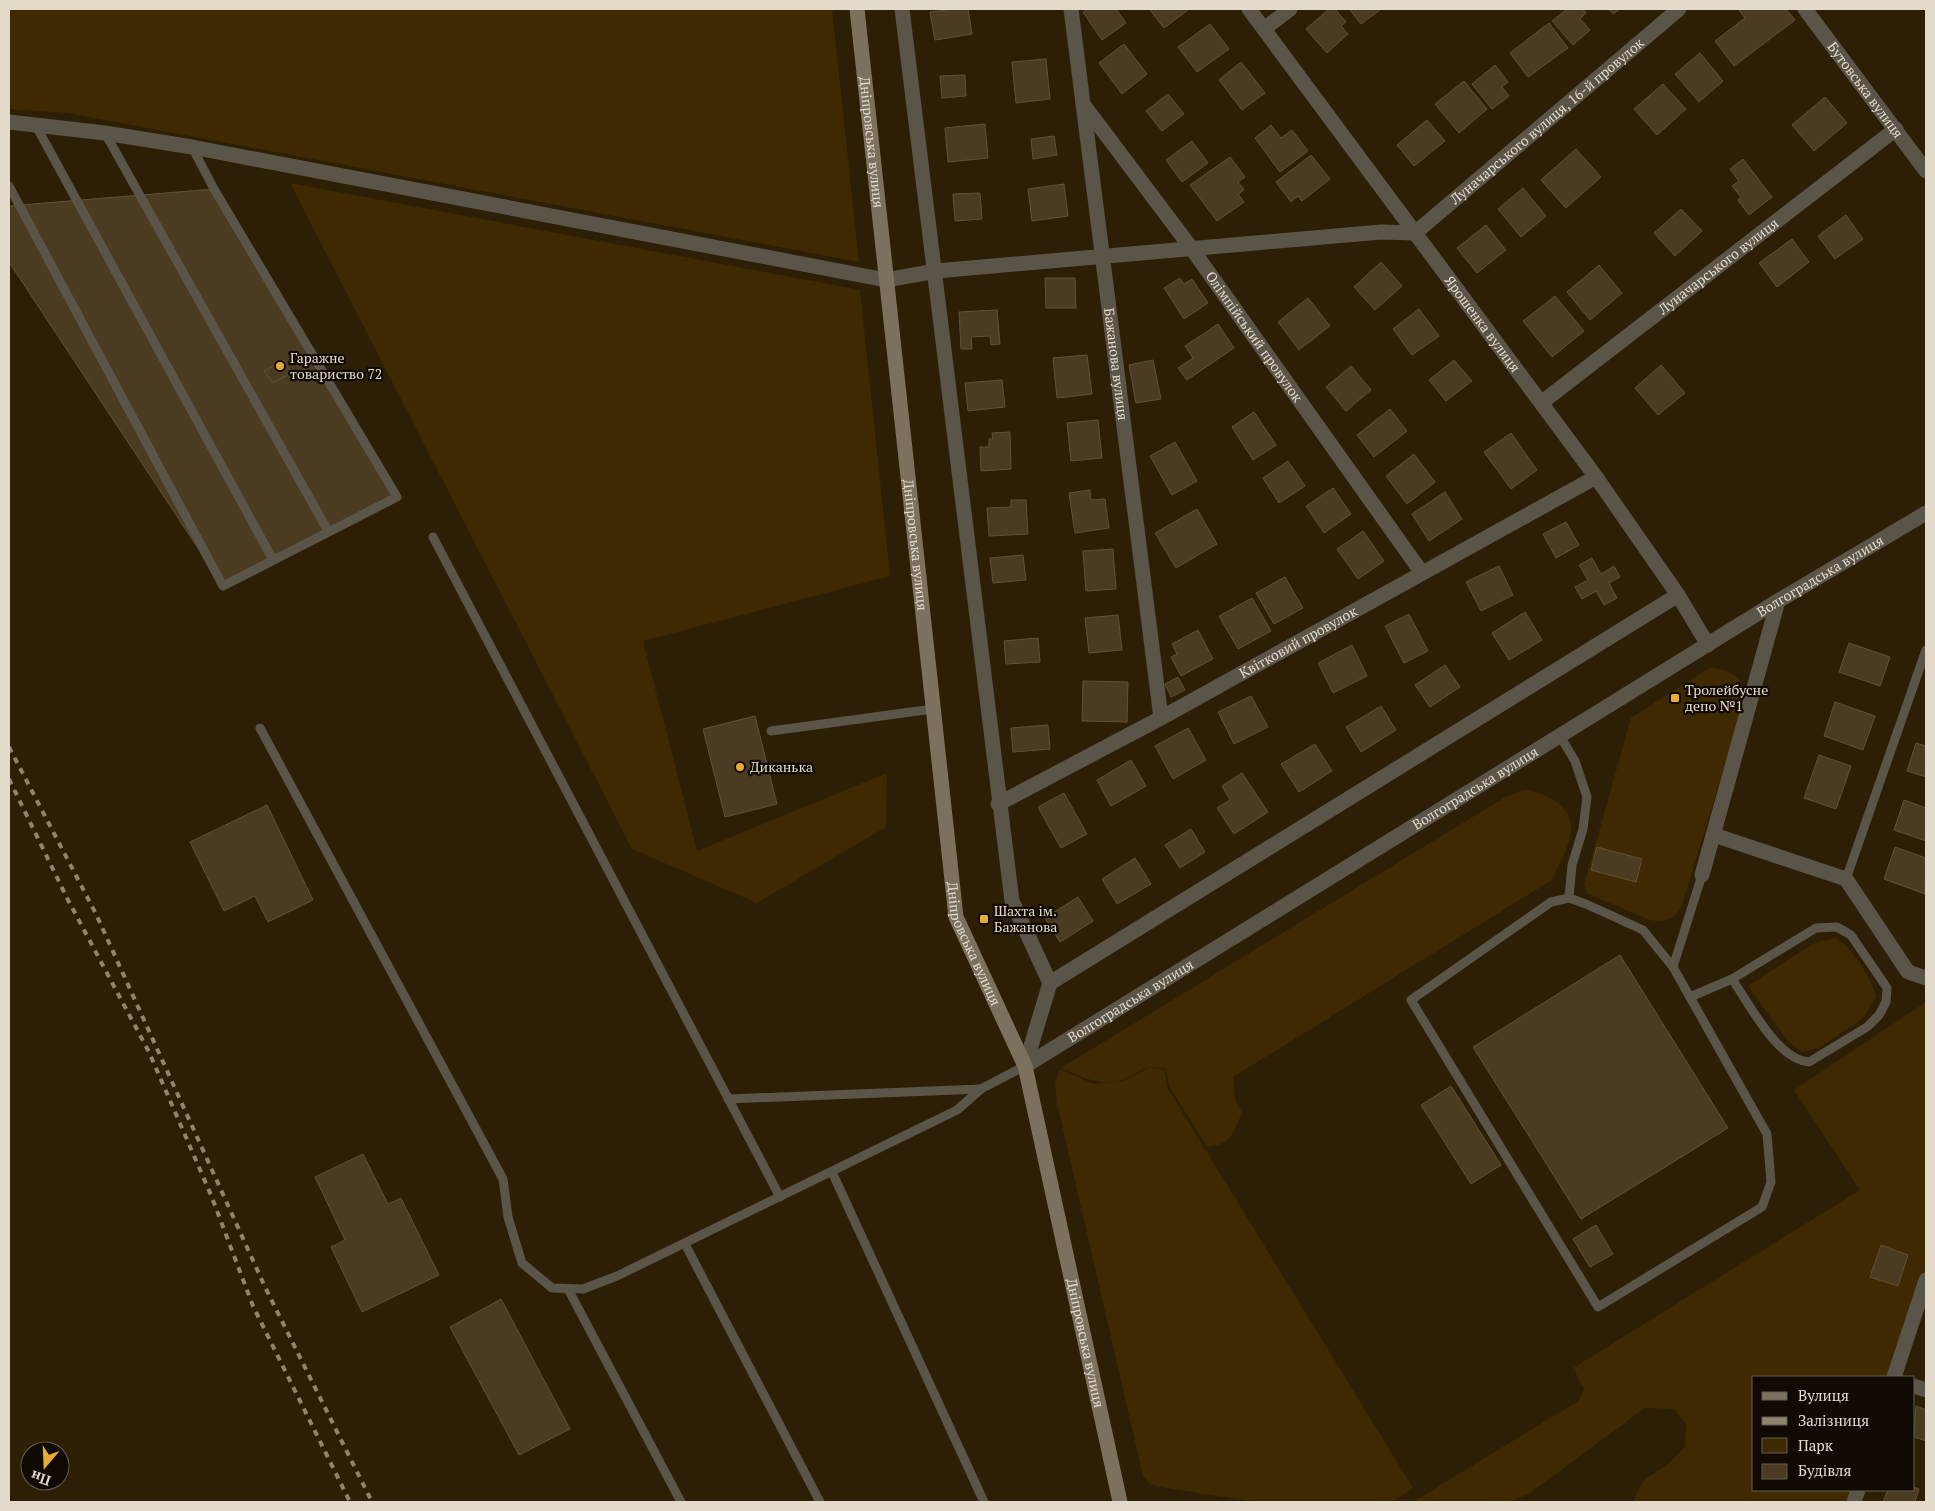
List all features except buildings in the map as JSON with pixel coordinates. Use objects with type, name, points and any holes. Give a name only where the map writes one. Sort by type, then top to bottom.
[{"type":"street","name":"Дніпровська вулиця","points":[[857,9],[956,917],[1025,1066],[1120,1502]]},
{"type":"street","points":[[902,9],[936,271],[998,804],[1012,901],[1050,983],[1678,594]]},
{"type":"street","name":"Бажанова вулиця","points":[[1071,9],[1161,718]]},
{"type":"street","name":"Ярошенка вулиця","points":[[1249,9],[1596,477],[1678,594],[1708,645]]},
{"type":"street","points":[[1264,28],[1290,9]]},
{"type":"street","name":"Луначарського вулиця, 16-й провулок","points":[[1416,233],[1679,9]]},
{"type":"street","name":"Бутовська вулиця","points":[[1805,9],[1926,171]]},
{"type":"street","name":"Олімпійський провулок","points":[[1082,102],[1192,249],[1422,573]]},
{"type":"street","points":[[9,122],[105,133],[192,147],[886,280],[936,271],[1381,232],[1416,233]]},
{"type":"street","name":"Луначарського вулиця","points":[[1541,403],[1896,129]]},
{"type":"street","name":"Квітковий провулок","points":[[998,804],[1161,718],[1596,477]]},
{"type":"street","name":"Волгоградська вулиця","points":[[1025,1066],[1778,601],[1926,513]]},
{"type":"street","points":[[1702,875],[1778,601]]},
{"type":"street","points":[[1714,835],[1846,879],[1908,972],[1926,978]]},
{"type":"street","name":"Дніпровська вулиця","points":[[1025,1066],[1050,983]]},
{"type":"street","points":[[1894,1376],[1926,1280]]},
{"type":"lane","points":[[35,124],[273,560]]},
{"type":"lane","points":[[105,133],[328,531]]},
{"type":"lane","points":[[9,186],[222,586],[397,496],[214,189],[192,147]]},
{"type":"lane","points":[[433,538],[780,1197]]},
{"type":"lane","points":[[1846,879],[1926,650]]},
{"type":"lane","points":[[771,731],[933,709]]},
{"type":"lane","points":[[260,728],[503,1179],[508,1217],[522,1263],[552,1288],[583,1290],[617,1276],[957,1110],[981,1089],[1025,1066]]},
{"type":"lane","points":[[1560,736],[1575,760],[1587,797],[1583,828],[1572,865],[1569,898]]},
{"type":"lane","points":[[1673,967],[1702,875]]},
{"type":"lane","points":[[1569,898],[1614,915],[1643,930],[1673,967],[1767,1134],[1771,1182],[1762,1207],[1598,1307],[1411,1000],[1551,902],[1569,898]]},
{"type":"lane","points":[[1690,997],[1732,978],[1816,928],[1837,927],[1852,935],[1887,988],[1886,1002],[1879,1015],[1866,1027],[1809,1062],[1802,1062],[1780,1048],[1732,978]]},
{"type":"lane","points":[[728,1099],[981,1089]]},
{"type":"lane","points":[[832,1172],[984,1502]]},
{"type":"lane","points":[[685,1244],[820,1502]]},
{"type":"lane","points":[[568,1289],[682,1502]]},
{"type":"green space","points":[[9,9],[832,9],[859,262],[68,113],[9,109]]},
{"type":"green space","points":[[290,183],[860,290],[890,576],[643,641],[697,851],[887,773],[886,827],[757,903],[632,849]]},
{"type":"green space","points":[[1709,668],[1724,670],[1736,676],[1742,687],[1744,702],[1682,905],[1676,914],[1669,919],[1660,921],[1650,920],[1587,893],[1584,885],[1631,718]]},
{"type":"green space","points":[[1524,790],[1540,793],[1555,800],[1570,819],[1569,841],[1552,880],[1233,1077],[1235,1099],[1242,1112],[1234,1131],[1221,1144],[1207,1147],[1169,1086],[1166,1069],[1153,1067],[1144,1069],[1125,1079],[1100,1082],[1076,1075],[1061,1068],[1507,796]]},
{"type":"green space","points":[[1835,938],[1854,955],[1870,982],[1876,997],[1862,1019],[1819,1048],[1801,1052],[1787,1040],[1748,986],[1814,943]]},
{"type":"green space","points":[[1926,1002],[1926,1267],[1891,1376],[1752,1376],[1752,1491],[1854,1491],[1850,1502],[1633,1502],[1642,1482],[1668,1464],[1685,1447],[1686,1424],[1674,1409],[1645,1408],[1530,1493],[1510,1502],[1413,1502],[1578,1401],[1584,1389],[1573,1368],[1860,1190],[1794,1090]]},
{"type":"green space","points":[[1150,1067],[1165,1070],[1167,1087],[1413,1488],[1393,1502],[1257,1502],[1160,1487],[1150,1484],[1143,1476],[1057,1103],[1055,1084],[1060,1069],[1093,1084],[1123,1081]]},
{"type":"railway","points":[[9,747],[96,914],[265,1287],[372,1502]]},
{"type":"railway","points":[[9,779],[67,898],[149,1052],[211,1195],[253,1306],[350,1502]]},
{"type":"place","name":"Гаражне товариство 72","points":[[280,366]]},
{"type":"place","name":"Тролейбусне депо №1","points":[[1675,698]]},
{"type":"place","name":"Диканька","points":[[740,767]]},
{"type":"place","name":"Шахта ім. Бажанова","points":[[984,919]]}]
